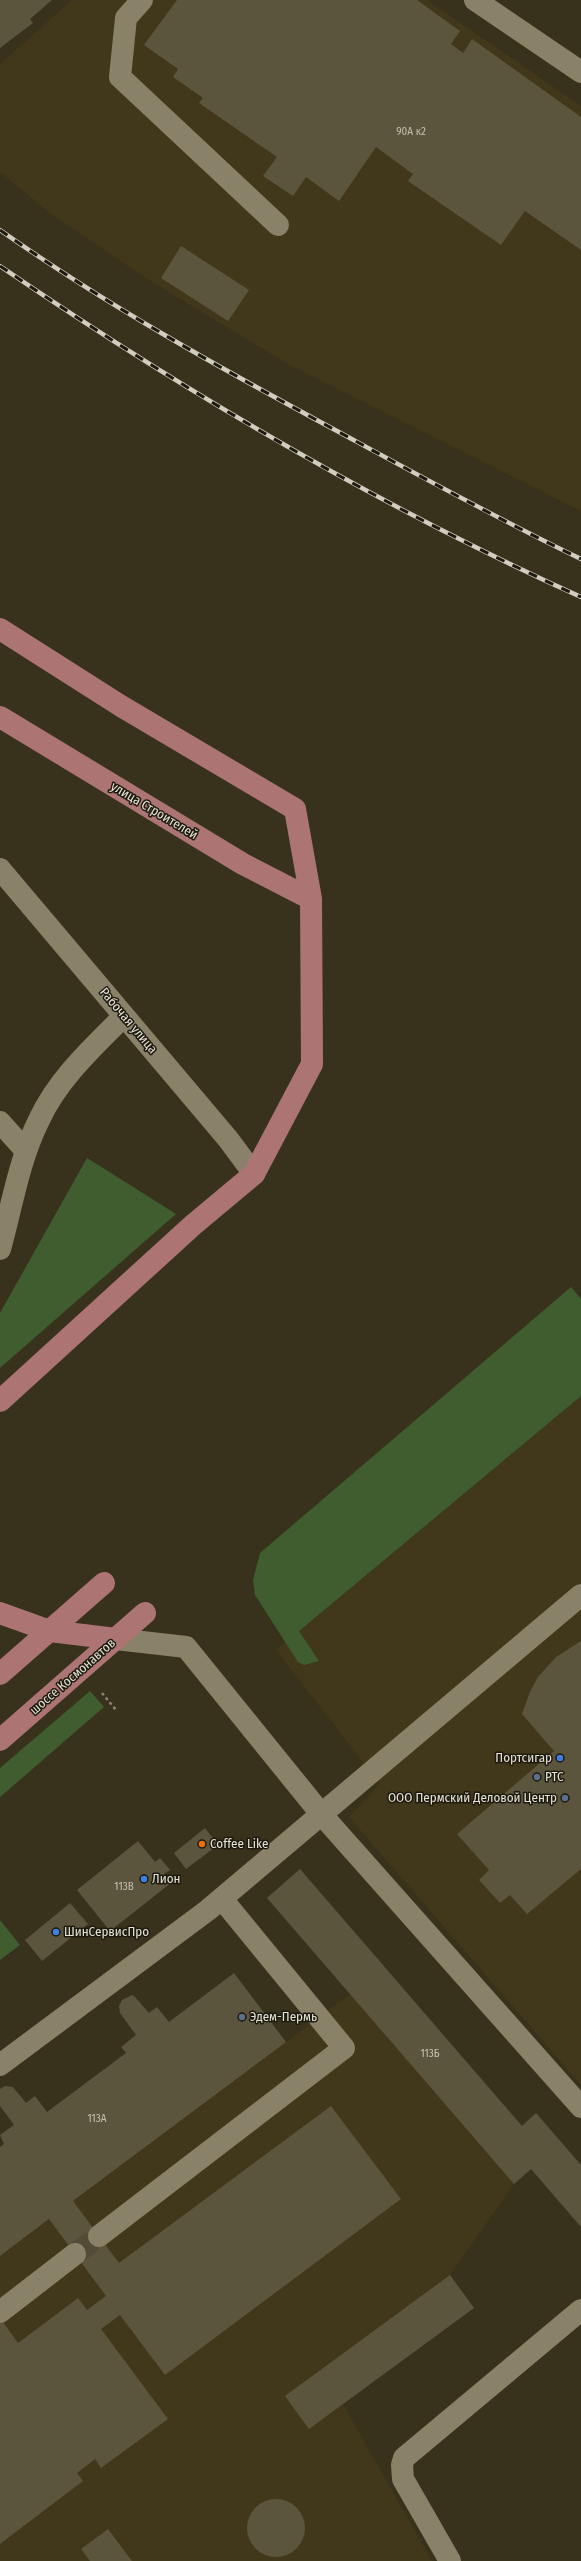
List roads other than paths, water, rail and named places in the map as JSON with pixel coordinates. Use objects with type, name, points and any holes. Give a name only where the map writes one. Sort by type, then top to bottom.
[{"type":"main road","points":[[0,629],[121,706],[295,809],[311,899],[312,1064],[254,1174],[193,1225],[0,1401]]},
{"type":"main road","name":"улица Строителей","points":[[0,717],[243,864],[311,899]]},
{"type":"main road","points":[[0,1674],[104,1583]]},
{"type":"main road","points":[[0,1613],[50,1631],[116,1639]]},
{"type":"main road","name":"шоссе Космонавтов","points":[[0,1740],[145,1613]]},
{"type":"street","points":[[142,0],[126,18],[120,77],[278,225]]},
{"type":"street","points":[[475,0],[579,68]]},
{"type":"street","name":"Рабочая улица","points":[[0,869],[228,1138],[254,1174]]},
{"type":"street","points":[[0,1249],[26,1151],[39,1119],[56,1091],[77,1064],[124,1016]]},
{"type":"street","points":[[0,1122],[26,1151]]},
{"type":"street","points":[[0,2065],[222,1899],[581,1595]]},
{"type":"street","points":[[116,1639],[186,1647],[322,1815],[581,2107]]},
{"type":"street","points":[[99,2236],[344,2048],[222,1899]]},
{"type":"street","points":[[0,2312],[75,2254]]},
{"type":"street","points":[[450,2561],[403,2479],[402,2465],[404,2458],[581,2310]]},
{"type":"tunnel","points":[[75,2254],[99,2236]]},
{"type":"railway","points":[[0,230],[82,285],[208,360],[458,496],[581,559]]},
{"type":"railway","points":[[0,266],[140,358],[283,444],[430,524],[505,562],[581,597]]},
{"type":"place","name":"Портсигар","points":[[560,1758]]},
{"type":"place","name":"РТС","points":[[537,1777]]},
{"type":"place","name":"ООО Пермский Деловой Центр","points":[[565,1798]]},
{"type":"place","name":"Coffee Like","points":[[202,1844]]},
{"type":"place","name":"Лион","points":[[144,1879]]},
{"type":"place","name":"ШинСервисПро","points":[[56,1932]]},
{"type":"place","name":"Эдем-Пермь","points":[[242,2017]]}]
